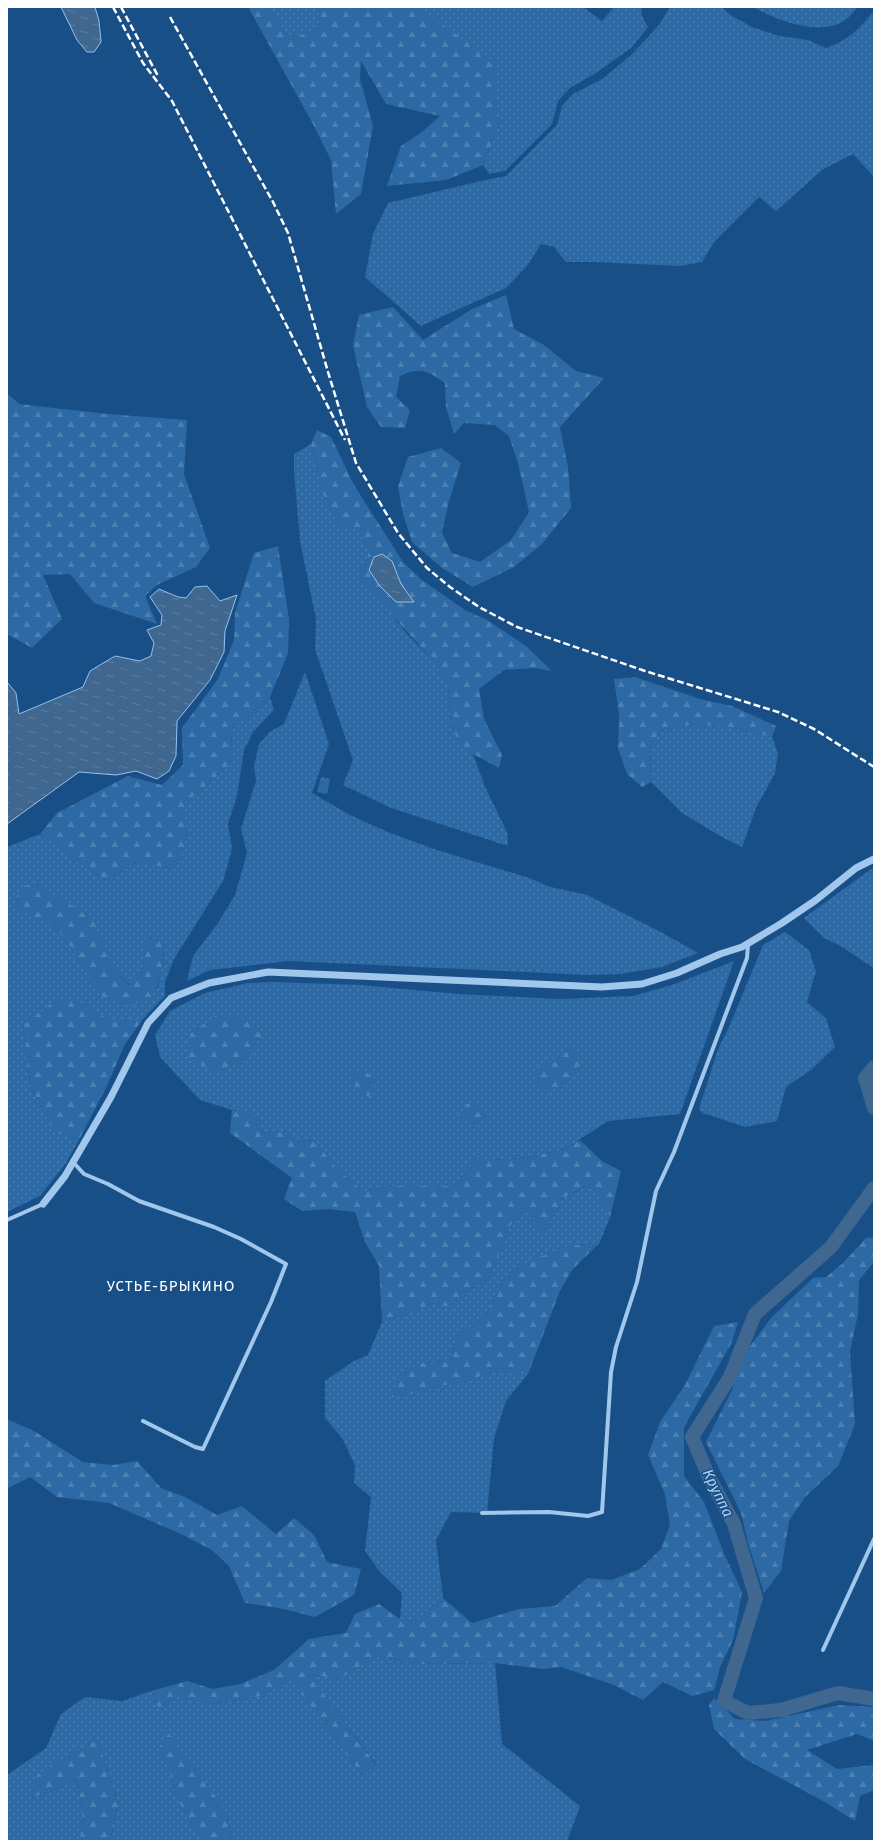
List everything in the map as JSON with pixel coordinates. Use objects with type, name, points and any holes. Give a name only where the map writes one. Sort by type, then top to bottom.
[{"type":"street","points":[[7,1220],[43,1204],[73,1162],[111,1097],[148,1023],[171,998],[209,983],[268,972],[602,987],[642,984],[677,973],[748,944],[805,908],[856,868],[874,859]]},
{"type":"street","points":[[482,1513],[549,1512],[588,1516],[602,1512],[611,1372],[616,1347],[637,1282],[656,1191],[674,1152],[736,987],[746,958],[748,944]]},
{"type":"street","points":[[73,1162],[84,1174],[108,1184],[139,1201],[241,1239],[286,1264],[271,1302],[203,1449],[195,1447],[143,1420]]},
{"type":"street","points":[[823,1650],[874,1539]]},
{"type":"green space","points":[[248,7],[269,7],[287,34],[295,37],[313,31],[321,18],[314,7],[418,7],[496,63],[499,124],[483,165],[446,180],[387,186],[401,146],[422,132],[440,116],[386,104],[361,61],[360,79],[373,126],[361,194],[336,214],[331,160],[314,126]]},
{"type":"green space","points":[[269,7],[314,7],[321,18],[313,31],[295,37],[287,34]]},
{"type":"green space","points":[[418,7],[583,7],[602,21],[614,7],[641,7],[642,16],[648,27],[631,48],[596,73],[570,88],[558,101],[552,124],[505,171],[489,174],[483,165],[499,124]]},
{"type":"green space","points":[[670,7],[722,7],[730,15],[754,28],[780,36],[808,40],[826,48],[847,38],[874,10],[874,177],[853,154],[822,170],[776,211],[759,197],[714,242],[702,262],[680,266],[566,262],[554,247],[541,244],[527,266],[506,288],[421,326],[365,277],[373,234],[388,203],[506,176],[557,125],[562,106],[573,94],[604,78],[632,54],[659,25]]},
{"type":"green space","points":[[753,7],[858,7],[842,22],[832,26],[809,27],[797,25],[773,17]]},
{"type":"green space","points":[[506,295],[514,329],[544,345],[576,371],[604,378],[560,427],[568,467],[571,508],[541,545],[514,567],[473,587],[442,568],[412,542],[403,514],[398,486],[408,457],[441,448],[461,463],[449,501],[442,532],[452,553],[480,562],[511,540],[529,512],[518,463],[509,436],[495,425],[464,423],[454,434],[446,407],[445,383],[434,375],[424,371],[413,371],[400,376],[396,397],[410,410],[405,428],[381,427],[367,407],[353,345],[359,315],[393,307],[423,340],[472,309]]},
{"type":"green space","points":[[7,393],[19,404],[107,414],[187,420],[184,474],[210,548],[196,567],[157,585],[145,596],[157,624],[94,603],[70,574],[43,575],[62,619],[32,648],[7,634]]},
{"type":"green space","points":[[317,430],[331,437],[354,485],[403,562],[422,580],[465,610],[487,620],[526,646],[552,671],[534,668],[504,670],[479,689],[484,719],[502,755],[499,768],[462,748],[451,725],[448,687],[433,660],[357,577],[370,551],[358,530],[338,527],[324,497],[311,444]],"holes":[[[392,561],[401,584],[414,602],[396,602],[380,585],[369,570]]]},
{"type":"green space","points":[[311,444],[324,497],[358,530],[370,551],[385,607],[408,635],[433,660],[448,687],[451,725],[462,747],[473,754],[486,789],[507,832],[508,846],[391,808],[343,785],[353,760],[315,649],[316,619],[300,541],[294,454]]},
{"type":"green space","points":[[278,546],[289,620],[288,653],[270,697],[232,730],[230,765],[184,804],[187,834],[185,848],[173,869],[136,862],[106,881],[40,834],[57,813],[128,776],[162,785],[183,765],[182,728],[218,679],[234,640],[235,613],[254,553]]},
{"type":"green space","points":[[305,672],[329,744],[312,793],[350,815],[388,832],[434,849],[526,877],[551,887],[587,895],[659,931],[698,953],[662,967],[620,974],[588,975],[288,961],[210,970],[187,981],[193,956],[218,923],[235,895],[247,853],[241,829],[256,781],[254,766],[259,744],[271,731],[284,724]]},
{"type":"green space","points":[[635,677],[700,699],[732,706],[776,726],[772,737],[720,726],[685,725],[661,731],[650,749],[651,782],[642,787],[627,774],[618,748],[619,715],[614,679]]},
{"type":"green space","points":[[270,697],[274,710],[253,732],[244,750],[237,796],[228,824],[232,849],[223,881],[174,959],[165,982],[165,996],[143,1019],[107,1019],[87,1004],[23,1025],[30,1085],[54,1132],[79,1140],[66,1163],[40,1196],[7,1212],[7,847],[40,834],[106,881],[136,862],[173,869],[187,834],[183,804],[230,765],[232,730]],"holes":[[[51,923],[107,953],[115,971],[131,986],[142,972],[147,937],[165,943],[162,967],[157,988],[104,999],[66,940]]]},
{"type":"green space","points":[[685,725],[720,726],[772,737],[778,753],[775,773],[756,808],[742,847],[682,813],[651,782],[650,749],[661,731]]},
{"type":"green space","points":[[321,777],[330,779],[327,794],[317,792]]},
{"type":"green space","points":[[874,867],[874,967],[872,967],[839,945],[824,938],[804,918]]},
{"type":"green space","points":[[35,883],[93,919],[115,971],[130,986],[142,972],[147,937],[165,943],[159,980],[148,1001],[129,1005],[104,999],[66,940],[51,923],[29,916],[15,907],[19,888]]},
{"type":"green space","points":[[785,932],[809,950],[816,971],[807,1002],[826,1018],[835,1047],[811,1070],[786,1087],[777,1121],[745,1127],[703,1113],[699,1109],[718,1049],[730,1025],[763,945]]},
{"type":"green space","points":[[734,961],[680,1114],[608,1121],[565,1149],[525,1158],[489,1160],[477,1156],[455,1186],[390,1186],[364,1192],[334,1166],[315,1140],[299,1142],[280,1131],[263,1133],[254,1112],[232,1110],[200,1100],[160,1057],[155,1035],[170,1011],[205,993],[248,983],[275,982],[360,985],[459,994],[560,999],[633,996],[675,984]]},
{"type":"green space","points":[[59,998],[87,1004],[107,1019],[143,1019],[125,1044],[107,1086],[79,1140],[54,1132],[30,1085],[23,1025]]},
{"type":"green space","points":[[217,1015],[252,1020],[263,1036],[244,1058],[219,1074],[189,1058],[190,1034]]},
{"type":"green space","points":[[574,1047],[582,1070],[565,1084],[542,1092],[535,1074],[546,1064]]},
{"type":"green space","points":[[350,1069],[366,1072],[375,1079],[370,1098],[355,1087]]},
{"type":"green space","points":[[477,1101],[490,1115],[478,1125],[458,1118],[466,1104]]},
{"type":"green space","points":[[232,1110],[254,1112],[263,1133],[280,1131],[299,1142],[315,1140],[334,1166],[364,1192],[390,1186],[455,1186],[477,1156],[489,1160],[525,1158],[565,1149],[580,1140],[602,1161],[621,1171],[610,1217],[590,1184],[563,1198],[556,1213],[540,1235],[525,1207],[509,1227],[499,1255],[488,1279],[463,1293],[449,1307],[431,1303],[415,1312],[382,1322],[379,1266],[365,1242],[355,1212],[327,1209],[302,1211],[284,1199],[292,1178],[230,1133]]},
{"type":"green space","points":[[591,1184],[610,1217],[600,1242],[564,1247],[504,1280],[489,1309],[456,1339],[450,1361],[418,1363],[440,1386],[467,1381],[492,1372],[528,1374],[506,1401],[494,1438],[487,1513],[451,1512],[436,1540],[443,1598],[414,1622],[400,1619],[402,1593],[380,1572],[365,1551],[371,1497],[354,1483],[355,1465],[342,1438],[325,1418],[325,1381],[352,1362],[368,1355],[382,1322],[415,1312],[431,1303],[449,1307],[463,1293],[488,1279],[499,1255],[509,1227],[525,1207],[540,1235],[556,1213],[563,1198]]},
{"type":"green space","points":[[874,1237],[874,1262],[859,1280],[858,1314],[850,1352],[855,1424],[838,1466],[805,1497],[789,1521],[781,1571],[764,1593],[748,1543],[741,1513],[706,1442],[732,1390],[746,1352],[771,1318],[813,1278],[826,1277],[842,1264],[866,1238]]},
{"type":"green space","points":[[600,1242],[572,1270],[560,1291],[528,1374],[492,1372],[467,1381],[440,1386],[391,1399],[397,1378],[418,1363],[450,1361],[456,1339],[489,1309],[504,1280],[518,1266],[564,1247]]},
{"type":"green space","points":[[738,1322],[732,1342],[684,1427],[684,1476],[704,1502],[725,1556],[742,1592],[733,1640],[720,1667],[714,1690],[692,1696],[663,1682],[643,1700],[614,1685],[561,1667],[543,1669],[495,1663],[421,1664],[377,1656],[339,1679],[309,1674],[377,1766],[362,1775],[291,1679],[257,1697],[210,1704],[175,1696],[158,1708],[151,1691],[187,1681],[213,1689],[240,1684],[274,1670],[309,1639],[346,1633],[355,1614],[379,1604],[400,1619],[414,1622],[443,1598],[472,1623],[519,1609],[555,1606],[587,1578],[611,1580],[640,1569],[661,1549],[670,1525],[665,1494],[648,1455],[660,1422],[685,1385],[714,1326]]},
{"type":"green space","points":[[7,1419],[34,1431],[83,1462],[113,1465],[137,1461],[161,1488],[185,1497],[217,1515],[242,1506],[276,1534],[294,1518],[314,1535],[327,1562],[361,1569],[354,1595],[315,1617],[279,1608],[245,1603],[229,1566],[212,1550],[181,1534],[109,1503],[57,1497],[30,1477],[8,1488]]},
{"type":"green space","points":[[377,1656],[421,1664],[495,1663],[502,1744],[580,1806],[567,1841],[232,1841],[227,1812],[159,1748],[170,1771],[175,1794],[193,1828],[207,1841],[110,1841],[118,1803],[98,1739],[30,1798],[55,1790],[75,1779],[81,1802],[83,1819],[81,1834],[78,1841],[7,1841],[7,1775],[46,1748],[61,1714],[85,1697],[122,1701],[151,1691],[158,1708],[175,1696],[210,1704],[257,1697],[291,1678],[362,1775],[377,1765],[308,1674],[339,1679]]},
{"type":"green space","points":[[714,1698],[735,1719],[765,1721],[839,1705],[874,1707],[874,1741],[857,1734],[807,1750],[837,1769],[874,1765],[874,1790],[860,1796],[855,1821],[825,1802],[745,1759],[714,1729],[709,1705]]},
{"type":"green space","points":[[167,1731],[227,1812],[232,1841],[207,1841],[193,1828],[175,1794],[170,1771],[159,1748]]},
{"type":"green space","points":[[98,1739],[118,1803],[110,1841],[78,1841],[81,1834],[83,1819],[81,1802],[75,1779],[55,1790],[30,1798],[37,1776],[65,1756]]},
{"type":"water","points":[[61,7],[95,7],[99,21],[101,42],[94,52],[87,52],[77,40]]},
{"type":"water","points":[[382,554],[392,561],[401,584],[414,602],[396,602],[379,585],[369,570],[374,557]]},
{"type":"water","points":[[207,586],[220,601],[237,595],[225,631],[224,652],[210,680],[177,721],[176,756],[169,771],[157,779],[136,771],[116,775],[79,772],[7,824],[7,682],[16,693],[19,714],[83,687],[90,671],[115,656],[140,661],[151,656],[154,643],[147,630],[161,625],[162,615],[150,597],[159,589],[178,597],[186,598],[195,587]]},
{"type":"waterway","name":"Круппа","points":[[874,1067],[865,1078],[874,1108]]},
{"type":"waterway","name":"Круппа","points":[[874,1188],[831,1247],[755,1314],[730,1377],[692,1437],[709,1477],[734,1524],[756,1598],[724,1701],[748,1713],[781,1710],[838,1693],[874,1699]]},
{"type":"railway","points":[[113,7],[143,63],[172,101],[345,440]]},
{"type":"railway","points":[[121,7],[158,76]]},
{"type":"railway","points":[[170,17],[273,202],[288,233],[356,463],[398,533],[427,568],[450,587],[479,607],[517,627],[645,671],[778,712],[814,729],[874,767]]},
{"type":"district","name":"УСТЬЕ-БРЫКИНО","points":[[171,1286]]}]
